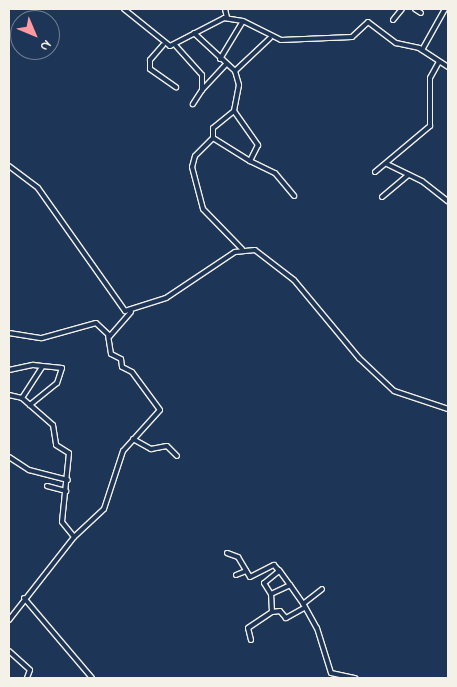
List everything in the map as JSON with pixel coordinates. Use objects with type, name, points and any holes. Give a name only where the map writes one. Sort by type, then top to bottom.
[{"type":"street","points":[[124,9],[163,45],[176,46],[194,33],[227,18],[243,21],[270,38],[344,38],[355,36],[368,22],[396,43],[422,50],[448,66]]},
{"type":"street","points":[[225,9],[227,18]]},
{"type":"street","points":[[393,20],[402,9]]},
{"type":"street","points":[[415,9],[421,13]]},
{"type":"street","points":[[422,50],[446,9]]},
{"type":"street","points":[[220,59],[243,21]]},
{"type":"street","points":[[194,33],[235,71],[239,85],[234,111],[213,128],[213,138],[195,156],[192,167],[203,210],[242,249],[264,254],[294,280],[359,358],[394,391],[448,409]]},
{"type":"street","points":[[235,71],[270,38]]},
{"type":"street","points":[[163,45],[150,60],[150,70],[176,87]]},
{"type":"street","points":[[176,46],[200,72],[202,90]]},
{"type":"street","points":[[375,172],[387,164],[430,126],[430,78],[439,62]]},
{"type":"street","points":[[193,104],[202,90],[226,64]]},
{"type":"street","points":[[234,111],[258,145],[250,161]]},
{"type":"street","points":[[213,138],[250,161],[275,173],[294,196]]},
{"type":"street","points":[[387,164],[408,174],[448,201]]},
{"type":"street","points":[[9,166],[38,188],[114,301],[131,312]]},
{"type":"street","points":[[382,197],[408,174]]},
{"type":"street","points":[[108,336],[131,312],[166,298],[242,249]]},
{"type":"street","points":[[9,333],[42,338],[96,323],[108,336],[111,354],[121,359],[122,368],[132,372],[160,406],[160,412],[133,439],[115,468],[106,506],[74,537],[24,598],[9,620]]},
{"type":"street","points":[[9,370],[43,366],[61,367],[61,376],[51,390],[30,405]]},
{"type":"street","points":[[22,398],[43,366]]},
{"type":"street","points":[[9,395],[22,398],[53,425],[56,445],[69,452],[68,480],[62,522],[74,537]]},
{"type":"street","points":[[133,439],[151,449],[167,446],[177,456]]},
{"type":"street","points":[[9,457],[29,470],[68,480]]},
{"type":"street","points":[[47,486],[66,490]]},
{"type":"street","points":[[227,553],[231,558],[237,556],[250,577],[271,563],[279,570],[317,628],[331,673],[355,678]]},
{"type":"street","points":[[272,612],[271,594],[265,581],[279,570]]},
{"type":"street","points":[[236,575],[246,571]]},
{"type":"street","points":[[271,594],[290,585]]},
{"type":"street","points":[[251,640],[248,628],[272,612],[280,611],[288,618],[322,589]]},
{"type":"street","points":[[24,598],[92,678]]},
{"type":"street","points":[[9,651],[30,670],[27,678]]}]
